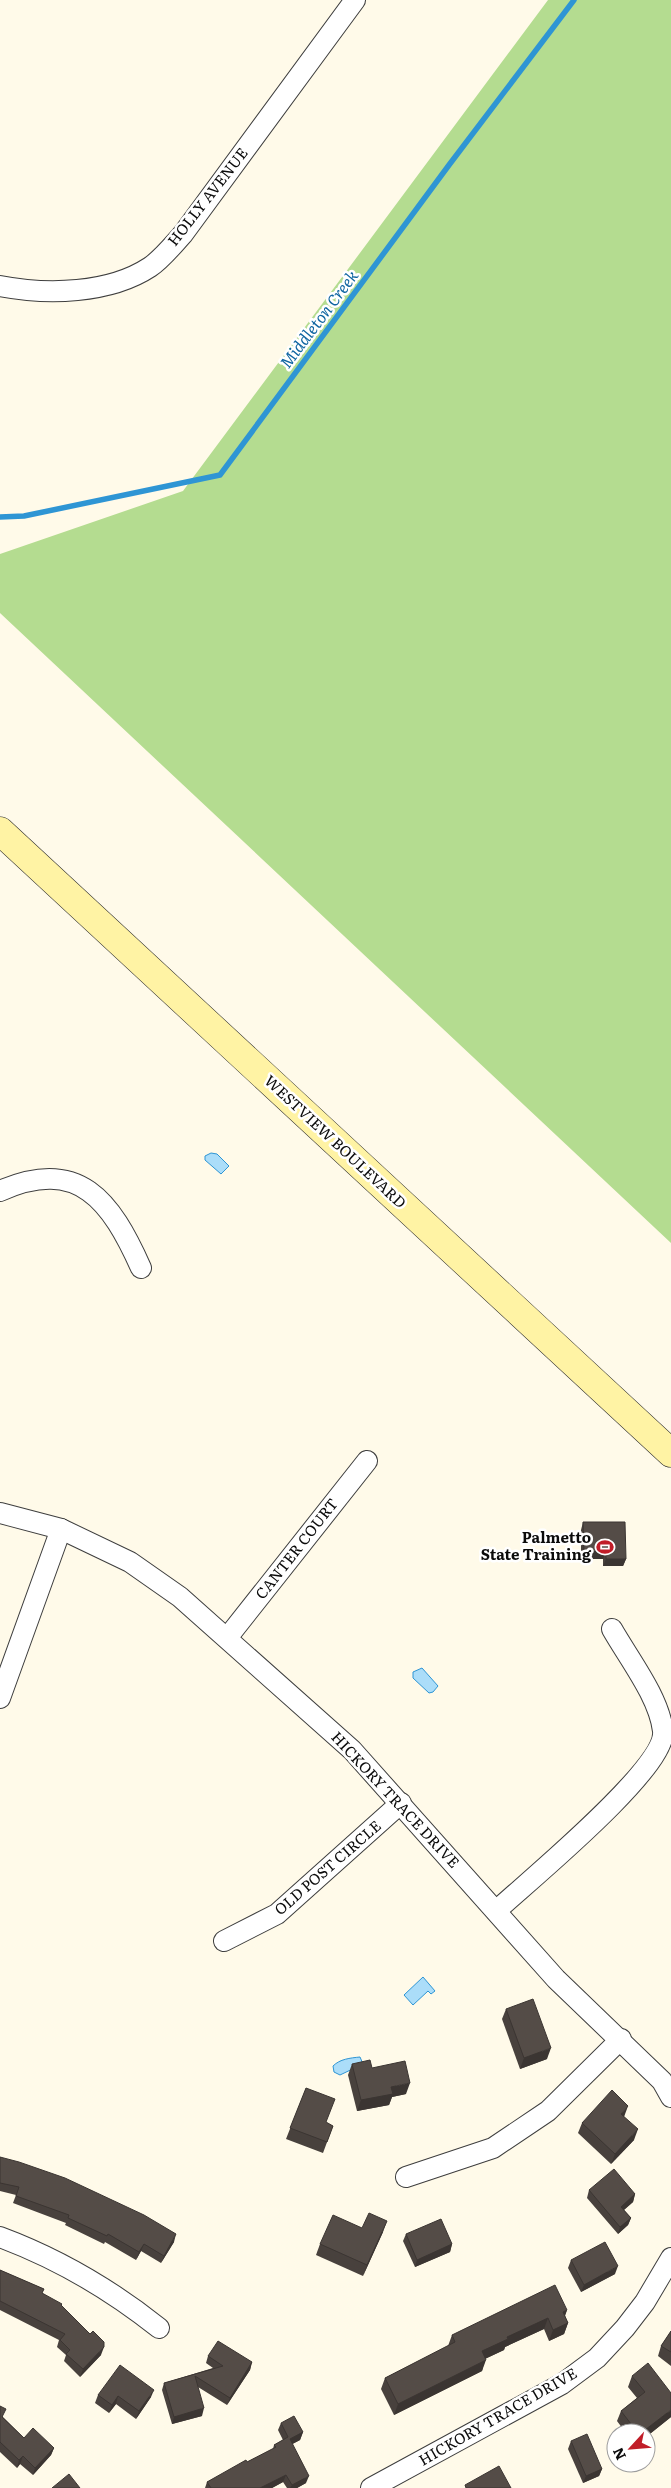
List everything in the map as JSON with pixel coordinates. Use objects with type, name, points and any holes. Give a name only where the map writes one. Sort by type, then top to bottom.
[{"type":"street","name":"HOLLY AVENUE","points":[[0,286],[68,291],[116,284],[151,267],[183,234],[355,0]]},
{"type":"street","name":"WESTVIEW BOULEVARD","points":[[0,831],[671,1453]]},
{"type":"street","points":[[0,1190],[17,1183],[50,1178],[78,1184],[103,1202],[125,1232],[141,1268]]},
{"type":"street","name":"CANTER COURT","points":[[227,1638],[367,1461]]},
{"type":"street","name":"HICKORY TRACE DRIVE","points":[[0,1513],[60,1529],[130,1562],[180,1597],[352,1750],[556,1978],[621,2039],[662,2081],[671,2097]]},
{"type":"street","points":[[0,1698],[60,1529]]},
{"type":"street","points":[[496,1911],[617,1801],[654,1758],[663,1734],[659,1710],[612,1630]]},
{"type":"street","name":"OLD POST CIRCLE","points":[[224,1941],[277,1914],[401,1803]]},
{"type":"street","points":[[406,2177],[492,2148],[548,2111],[621,2039]]},
{"type":"street","points":[[0,2237],[37,2250],[102,2286],[159,2328]]},
{"type":"street","name":"HICKORY TRACE DRIVE","points":[[371,2488],[397,2482],[562,2384],[597,2358],[625,2328],[645,2302],[671,2258]]},
{"type":"green space","points":[[548,0],[671,0],[671,1243],[0,613],[0,554],[183,491]]},
{"type":"water","points":[[211,1153],[217,1154],[229,1166],[221,1174],[205,1160],[205,1156]]},
{"type":"water","points":[[422,1668],[438,1686],[433,1692],[429,1693],[413,1678],[413,1672]]},
{"type":"water","points":[[423,1977],[435,1991],[431,1994],[428,1991],[413,2005],[404,1995]]},
{"type":"water","points":[[360,2057],[363,2064],[340,2075],[334,2072],[333,2066],[339,2062],[349,2058]]},
{"type":"building","points":[[583,1522],[625,1522],[626,1559],[606,1559],[606,1551],[584,1552]]},
{"type":"building","points":[[533,1999],[551,2048],[524,2058],[506,2009]]},
{"type":"building","points":[[370,2060],[372,2068],[405,2061],[410,2083],[391,2087],[393,2094],[361,2100],[352,2064]]},
{"type":"building","points":[[306,2088],[335,2099],[326,2122],[333,2126],[327,2142],[290,2128]]},
{"type":"building","points":[[612,2090],[628,2106],[621,2114],[638,2129],[615,2154],[582,2123]]},
{"type":"building","points":[[0,2157],[65,2178],[144,2215],[176,2234],[164,2256],[144,2244],[139,2252],[108,2234],[107,2236],[68,2218],[69,2215],[16,2196],[19,2187],[0,2183]]},
{"type":"building","points":[[614,2169],[635,2194],[621,2207],[631,2218],[620,2227],[589,2190]]},
{"type":"building","points":[[369,2213],[387,2221],[367,2265],[320,2244],[333,2215],[362,2228]]},
{"type":"building","points":[[441,2219],[452,2244],[417,2260],[406,2234]]},
{"type":"building","points":[[605,2242],[618,2266],[584,2285],[571,2260]]},
{"type":"building","points":[[0,2270],[44,2289],[42,2293],[62,2304],[90,2334],[93,2331],[104,2342],[104,2347],[83,2369],[66,2354],[70,2350],[60,2340],[65,2334],[0,2301]]},
{"type":"building","points":[[555,2285],[567,2310],[563,2312],[568,2323],[553,2330],[548,2318],[507,2337],[508,2339],[482,2351],[486,2360],[398,2404],[385,2378],[455,2342],[452,2335]]},
{"type":"building","points":[[671,2331],[671,2352],[661,2346]]},
{"type":"building","points":[[218,2341],[252,2362],[230,2398],[195,2376],[204,2408],[174,2417],[164,2383],[223,2366],[208,2356]]},
{"type":"building","points":[[648,2363],[671,2393],[671,2410],[654,2423],[630,2423],[621,2411],[645,2392],[632,2376]]},
{"type":"building","points":[[120,2365],[154,2390],[139,2411],[118,2396],[112,2405],[98,2395]]},
{"type":"building","points":[[0,2406],[6,2409],[2,2417],[24,2438],[33,2428],[54,2448],[35,2468],[23,2456],[19,2460],[0,2442]]},
{"type":"building","points":[[294,2416],[303,2432],[290,2439],[309,2476],[292,2485],[286,2475],[260,2488],[211,2488],[207,2482],[246,2460],[247,2462],[276,2447],[274,2445],[288,2437],[281,2423]]},
{"type":"building","points":[[587,2434],[602,2469],[586,2476],[571,2441]]},
{"type":"building","points":[[499,2466],[511,2488],[466,2488],[465,2485]]},
{"type":"building","points":[[69,2474],[80,2488],[52,2488]]},
{"type":"waterway","name":"Middleton Creek","points":[[0,517],[24,516],[220,475],[449,165],[574,0]]},
{"type":"place","name":"Palmetto State Training","points":[[605,1547]]}]
